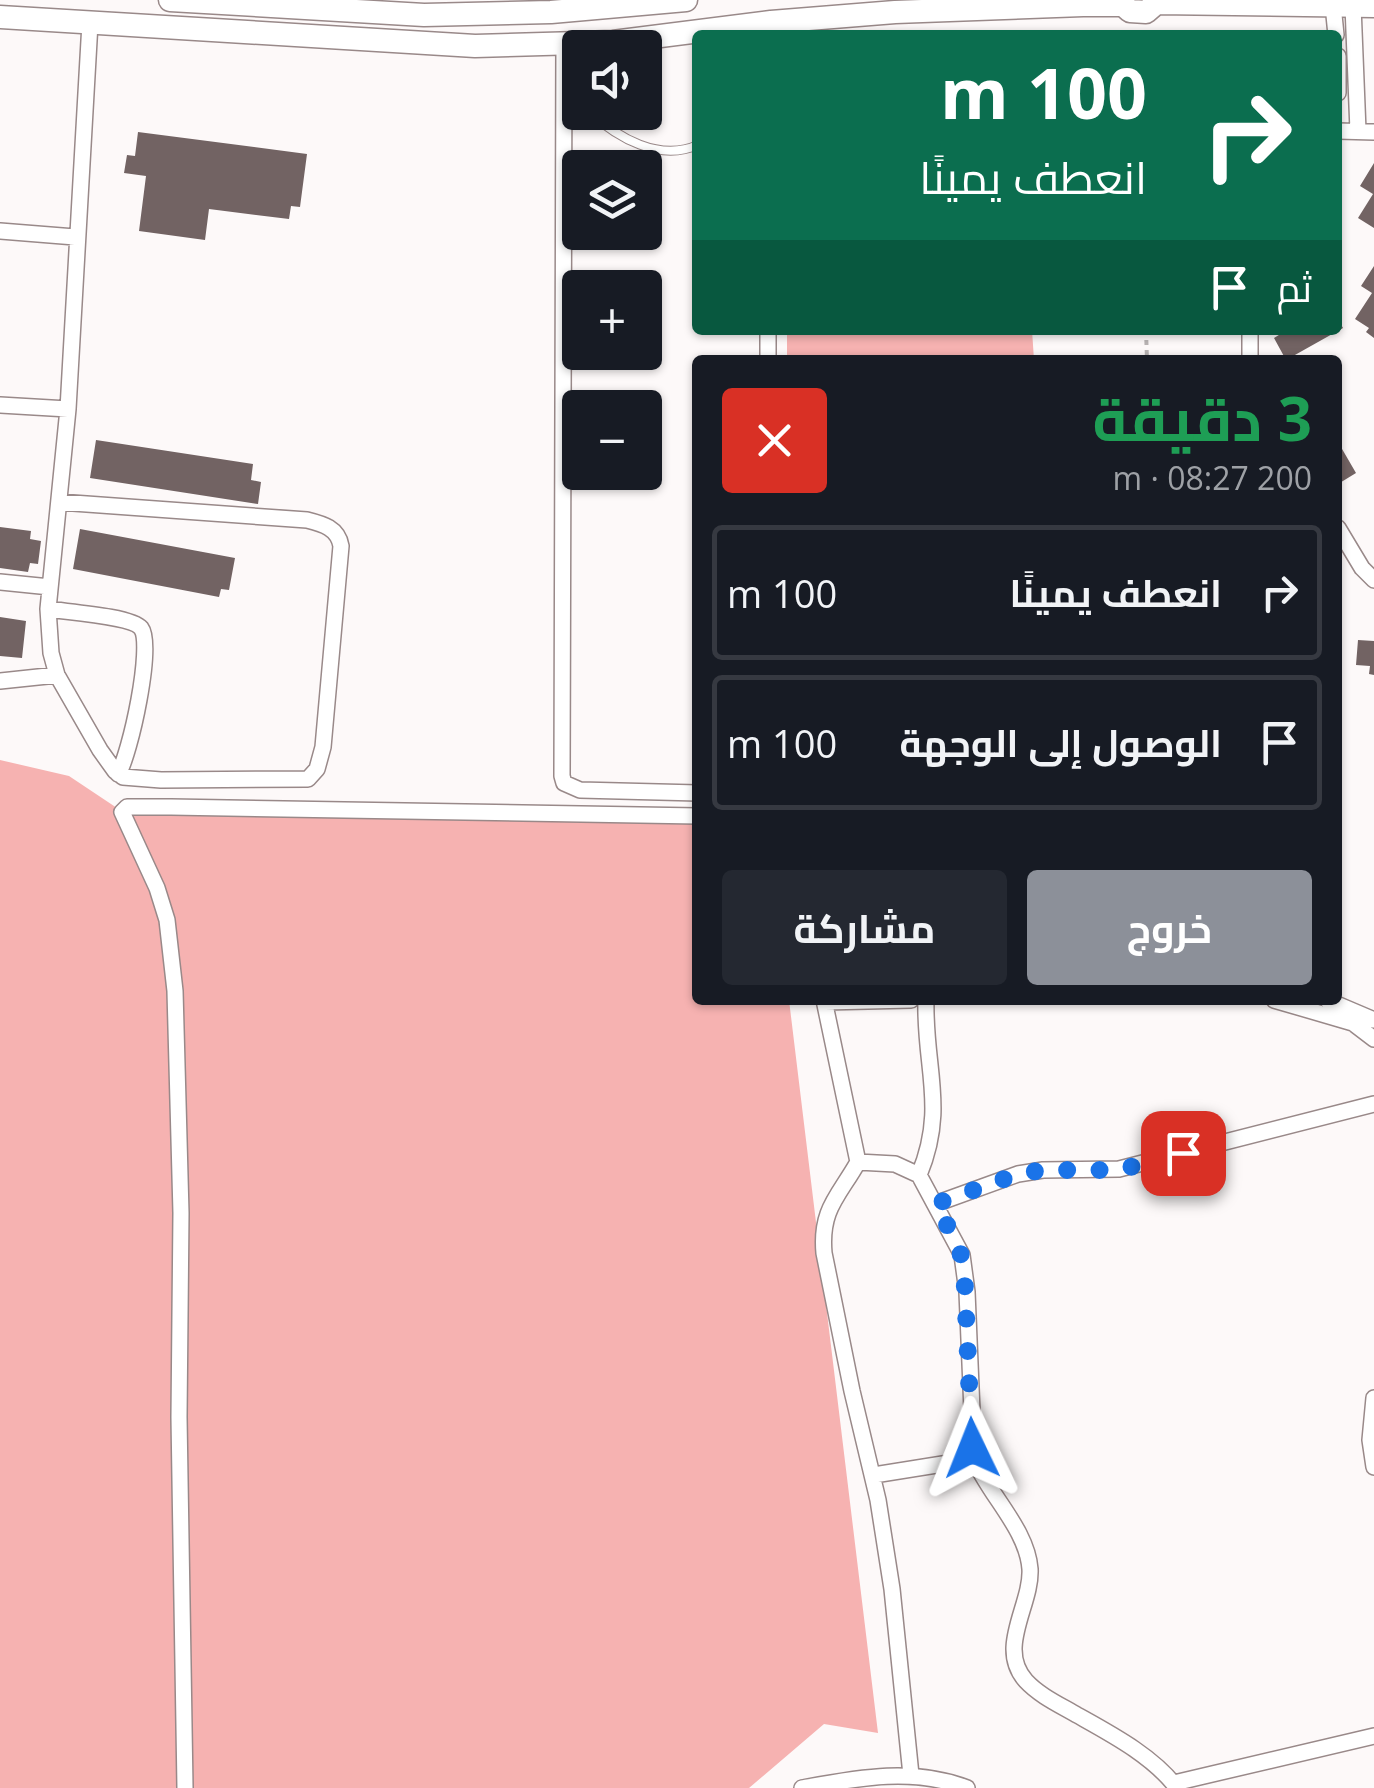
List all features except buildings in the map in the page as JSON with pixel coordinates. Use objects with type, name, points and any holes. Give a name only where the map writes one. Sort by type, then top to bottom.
[{"type":"main road","points":[[170,0],[535,13],[686,0]]},
{"type":"main road","points":[[771,28],[895,12],[1121,3],[1138,13],[1159,2],[1354,6]]},
{"type":"main road","points":[[0,17],[475,46],[562,45]]},
{"type":"main road","points":[[662,37],[692,34]]},
{"type":"street","points":[[1339,30],[1354,6]]},
{"type":"street","points":[[1354,6],[1366,131]]},
{"type":"street","points":[[59,502],[307,520],[332,529],[340,539],[323,748],[312,774],[304,782],[148,780],[118,774],[57,675],[48,609],[68,409],[90,23]]},
{"type":"street","points":[[562,130],[562,776],[564,784],[580,790],[692,792]]},
{"type":"street","points":[[0,230],[75,237]]},
{"type":"street","points":[[0,405],[68,409]]},
{"type":"street","points":[[1342,535],[1356,560],[1374,580]]},
{"type":"street","points":[[0,582],[50,587]]},
{"type":"street","points":[[48,609],[119,619],[136,624],[142,631],[144,657],[136,723],[128,756],[118,774]]},
{"type":"street","points":[[0,681],[57,675]]},
{"type":"street","points":[[185,1788],[179,1417],[181,1213],[175,991],[167,920],[157,888],[122,812],[128,808],[172,807],[692,816]]},
{"type":"street","points":[[826,1005],[858,1162],[832,1200],[823,1238],[849,1378],[874,1475],[892,1590],[911,1775]]},
{"type":"street","points":[[918,1175],[930,1148],[934,1123],[926,1005]]},
{"type":"street","points":[[1291,1005],[1353,1023],[1374,1039]]},
{"type":"street","points":[[1340,1005],[1374,1020]]},
{"type":"street","points":[[935,1204],[1018,1174],[1043,1170],[1119,1170],[1374,1104]]},
{"type":"street","points":[[858,1162],[895,1164],[918,1175],[958,1244],[964,1267],[974,1459],[1008,1516],[1030,1568],[1014,1656],[1022,1678],[1041,1694],[1130,1747],[1176,1786],[1374,1736]]},
{"type":"street","points":[[1374,1398],[1370,1440],[1374,1467]]},
{"type":"street","points":[[874,1475],[974,1459]]},
{"type":"street","points":[[802,1788],[911,1775],[967,1788]]},
{"type":"lane","points":[[612,130],[642,146],[676,151],[692,147]]},
{"type":"shaded area","points":[[787,335],[1032,335],[1034,355],[787,355]]},
{"type":"shaded area","points":[[0,760],[69,776],[120,810],[692,820],[692,1005],[790,1005],[878,1733],[824,1724],[749,1788],[0,1788]]},
{"type":"route","points":[[972,1448],[964,1267],[958,1244],[935,1204],[1018,1174],[1043,1170],[1119,1170],[1183,1153]]}]
